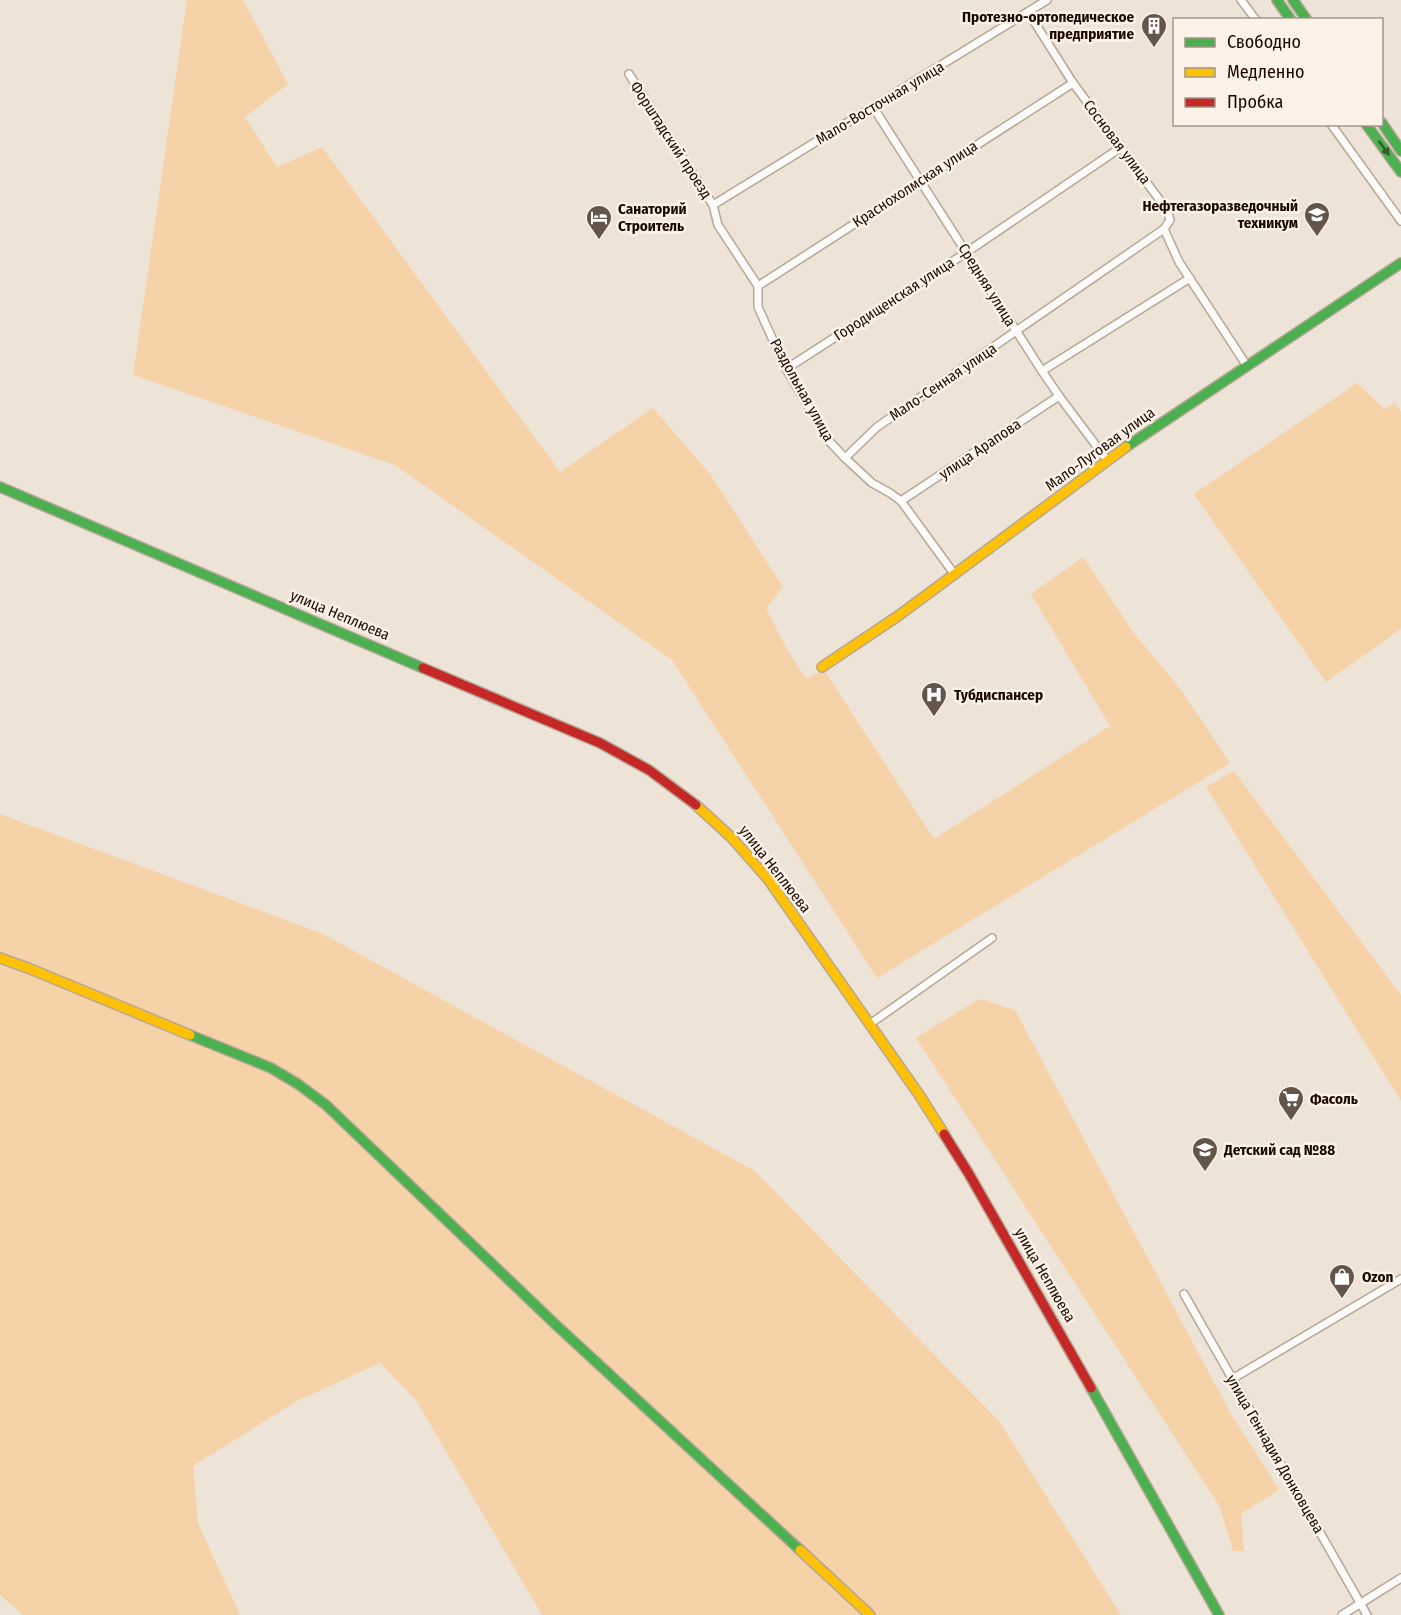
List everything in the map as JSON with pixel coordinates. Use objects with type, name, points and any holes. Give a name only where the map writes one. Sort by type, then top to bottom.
[{"type":"main road","points":[[1277,0],[1290,18]]},
{"type":"main road","points":[[1293,0],[1306,18]]},
{"type":"main road","points":[[1383,124],[1401,151]]},
{"type":"main road","points":[[1367,126],[1401,172]]},
{"type":"main road","name":"Мало-Луговая улица","points":[[822,667],[955,575],[1107,460],[1401,263]]},
{"type":"main road","name":"улица Неплюева","points":[[0,487],[600,743],[674,786],[720,825],[768,879],[920,1096],[975,1184],[1219,1615]]},
{"type":"main road","points":[[0,958],[271,1068],[298,1083],[342,1120],[555,1324],[870,1615]]},
{"type":"street","name":"Мало-Восточная улица","points":[[713,205],[1047,0]]},
{"type":"street","points":[[1241,0],[1254,18]]},
{"type":"street","name":"Сосновая улица","points":[[1028,12],[1072,83],[1167,210],[1170,220],[1164,229],[1179,262],[1248,366]]},
{"type":"street","name":"Форштадский проезд","points":[[629,74],[713,205]]},
{"type":"street","name":"Краснохолмская улица","points":[[758,286],[1072,83]]},
{"type":"street","name":"Средняя улица","points":[[873,106],[1059,396],[1107,460]]},
{"type":"street","points":[[1333,126],[1401,221]]},
{"type":"street","name":"Городищенская улица","points":[[786,369],[967,252],[1120,148]]},
{"type":"street","name":"Раздольная улица","points":[[713,205],[718,225],[758,286],[758,307],[786,369],[829,441],[874,485],[890,492],[902,501],[955,575]]},
{"type":"street","name":"Мало-Сенная улица","points":[[845,458],[877,427],[1164,229]]},
{"type":"street","points":[[1042,370],[1190,278]]},
{"type":"street","name":"улица Арапова","points":[[902,501],[1059,396]]},
{"type":"street","points":[[870,1024],[992,938]]},
{"type":"street","points":[[1232,1379],[1401,1279]]},
{"type":"street","name":"улица Геннадия Донковцева","points":[[1184,1294],[1367,1615]]},
{"type":"street","points":[[1341,1615],[1401,1578]]},
{"type":"shaded area","points":[[187,0],[243,0],[288,84],[245,117],[277,167],[322,147],[560,472],[653,408],[710,474],[783,587],[766,608],[784,644],[806,679],[824,670],[934,839],[1110,726],[1031,594],[1083,557],[1133,632],[1179,687],[1230,763],[877,978],[672,660],[395,465],[133,375]]},
{"type":"shaded area","points":[[1357,383],[1384,409],[1395,403],[1401,412],[1401,629],[1326,682],[1194,494]]},
{"type":"shaded area","points":[[1234,771],[1401,995],[1401,1101],[1206,787]]},
{"type":"shaded area","points":[[0,814],[321,933],[755,1171],[999,1421],[1121,1615],[542,1615],[416,1400],[380,1363],[297,1401],[193,1466],[198,1523],[240,1615],[23,1615],[0,1595]]},
{"type":"shaded area","points":[[979,999],[1015,1010],[1230,1412],[1279,1490],[1241,1514],[1244,1551],[1233,1551],[1220,1507],[916,1038]]},
{"type":"traffic: fast","points":[[1277,0],[1290,18]]},
{"type":"traffic: fast","points":[[1293,0],[1306,18]]},
{"type":"traffic: fast","points":[[1383,124],[1401,151]]},
{"type":"traffic: fast","points":[[1367,126],[1401,172]]},
{"type":"traffic: fast","points":[[1126,447],[1401,263]]},
{"type":"traffic: fast","points":[[0,487],[423,668]]},
{"type":"traffic: fast","points":[[190,1035],[271,1068],[326,1105],[555,1324],[800,1550]]},
{"type":"traffic: fast","points":[[1091,1388],[1219,1615]]},
{"type":"traffic: slow","points":[[822,667],[898,616],[1126,447]]},
{"type":"traffic: slow","points":[[696,805],[731,837],[768,879],[920,1096],[944,1134]]},
{"type":"traffic: slow","points":[[0,958],[190,1035]]},
{"type":"traffic: slow","points":[[800,1550],[870,1615]]},
{"type":"traffic: jam","points":[[423,668],[600,743],[649,770],[696,805]]},
{"type":"traffic: jam","points":[[944,1134],[1091,1388]]},
{"type":"place","name":"Протезно-ортопедическое предприятие","points":[[1154,49]]},
{"type":"place","name":"Нефтегазоразведочный техникум","points":[[1317,238]]},
{"type":"place","name":"Санаторий Строитель","points":[[599,241]]},
{"type":"place","name":"Тубдиспансер","points":[[934,718]]},
{"type":"place","name":"Фасоль","points":[[1291,1122]]},
{"type":"place","name":"Детский сад №88","points":[[1205,1173]]},
{"type":"place","name":"Ozon","points":[[1342,1300]]}]
